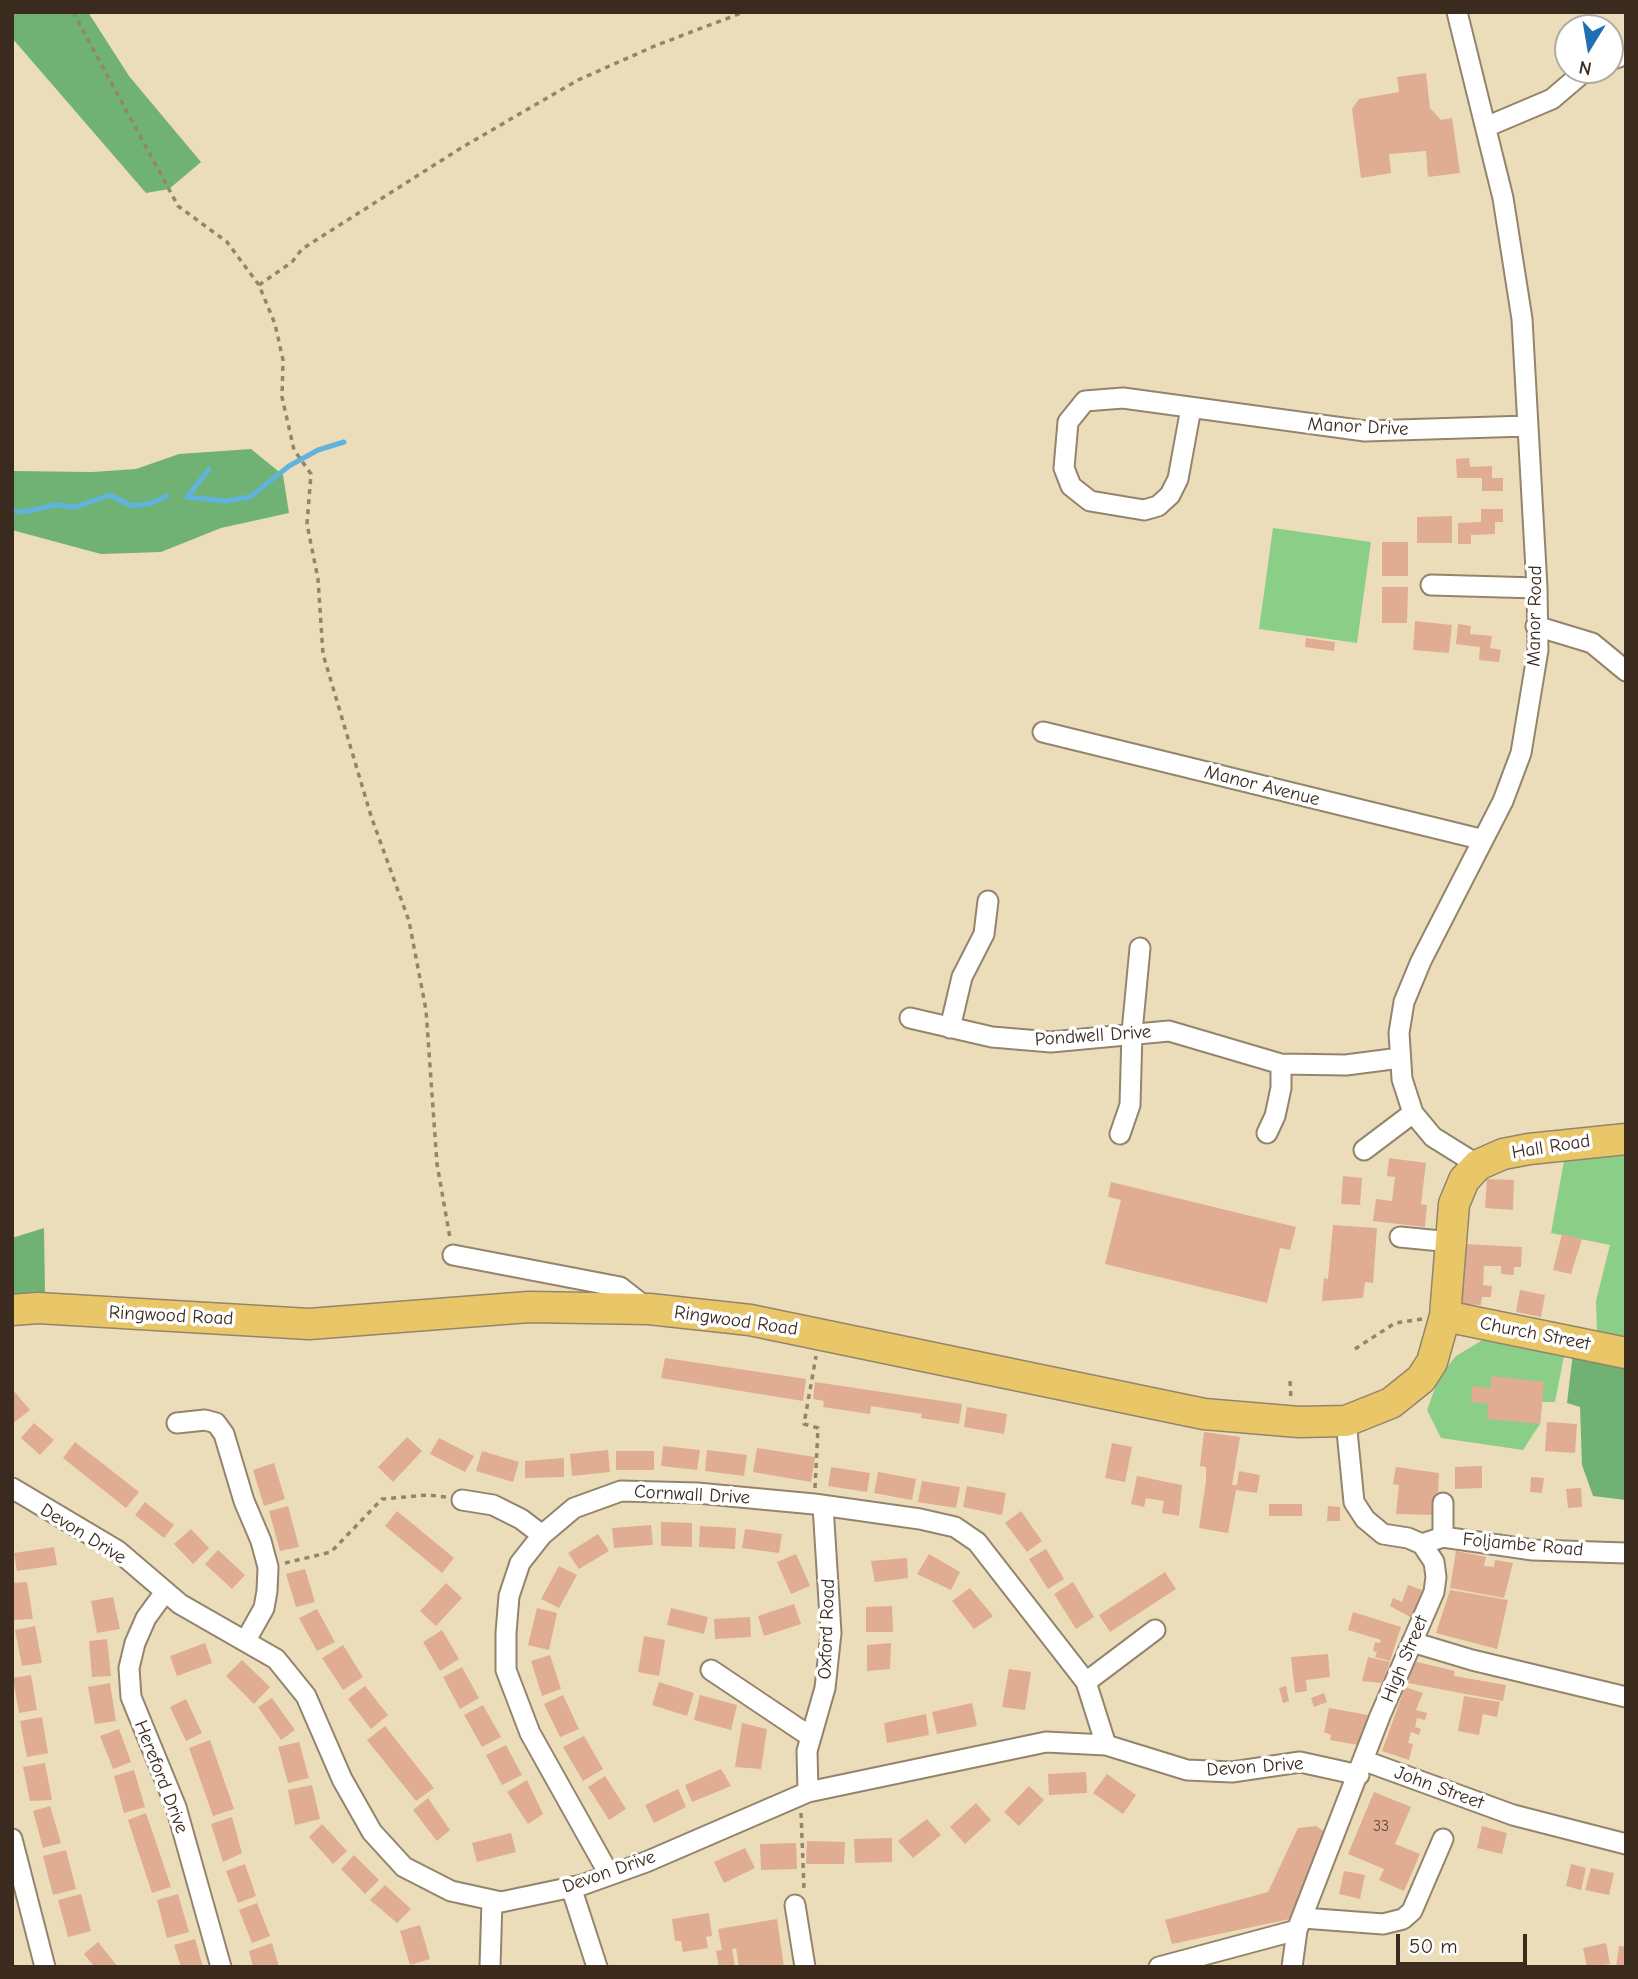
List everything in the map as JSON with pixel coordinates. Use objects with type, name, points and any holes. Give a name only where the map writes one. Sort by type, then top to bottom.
[{"type":"highway","name":"Hall Road","points":[[1478,1165],[1503,1154],[1528,1149],[1626,1139]]},
{"type":"highway","name":"Ringwood Road","points":[[12,1310],[38,1308],[309,1324],[528,1307],[649,1309],[750,1320],[1204,1414],[1299,1422],[1346,1421],[1391,1403],[1421,1379],[1433,1362],[1445,1316],[1454,1203],[1464,1180],[1478,1165]]},
{"type":"highway","name":"Church Street","points":[[1445,1316],[1626,1353]]},
{"type":"highway","name":"Ringwood Road","points":[[1433,1362],[1464,1342],[1504,1328]]},
{"type":"street","name":"Manor Road","points":[[1457,12],[1503,198],[1522,319],[1538,650],[1521,753],[1503,801],[1480,839],[1404,1002],[1399,1033],[1402,1079],[1413,1113],[1433,1137],[1478,1165]]},
{"type":"street","points":[[1486,127],[1552,99],[1570,84]]},
{"type":"street","name":"Manor Drive","points":[[1191,408],[1178,479],[1170,495],[1158,506],[1144,510],[1090,501],[1070,485],[1064,468],[1068,422],[1085,401],[1123,398],[1365,431],[1527,426]]},
{"type":"street","points":[[1431,585],[1537,588]]},
{"type":"street","points":[[1536,626],[1592,643],[1626,671]]},
{"type":"street","name":"Manor Avenue","points":[[1043,732],[1480,839]]},
{"type":"street","points":[[950,1028],[962,977],[984,934],[988,901]]},
{"type":"street","points":[[1120,1134],[1130,1105],[1132,1032],[1140,948]]},
{"type":"street","name":"Pondwell Drive","points":[[909,1018],[992,1037],[1051,1042],[1132,1032],[1169,1031],[1281,1063],[1346,1065],[1400,1058]]},
{"type":"street","points":[[1267,1133],[1275,1116],[1281,1088],[1281,1063]]},
{"type":"street","points":[[1364,1150],[1413,1113]]},
{"type":"street","points":[[1400,1237],[1451,1242]]},
{"type":"street","points":[[453,1255],[620,1287],[649,1309]]},
{"type":"street","points":[[177,1423],[198,1420],[216,1423],[224,1434],[268,1567],[264,1608],[246,1640]]},
{"type":"street","points":[[1346,1421],[1354,1502],[1365,1519],[1383,1534],[1408,1538],[1422,1544]]},
{"type":"street","name":"Devon Drive","points":[[12,1488],[118,1551],[165,1592],[276,1659],[306,1696],[342,1779],[372,1832],[404,1867],[451,1891],[501,1902],[571,1887],[646,1862],[804,1793],[1046,1742],[1106,1745],[1187,1770],[1232,1772],[1300,1762],[1362,1768]]},
{"type":"street","name":"Cornwall Drive","points":[[609,1874],[530,1733],[506,1670],[509,1596],[520,1563],[542,1535],[574,1508],[621,1491],[697,1493],[819,1505],[920,1518],[955,1527],[977,1542],[1086,1682],[1106,1745]]},
{"type":"street","points":[[462,1500],[493,1505],[521,1519],[542,1535]]},
{"type":"street","points":[[1443,1503],[1443,1538]]},
{"type":"street","name":"Oxford Road","points":[[804,1793],[807,1751],[825,1688],[831,1633],[819,1505]]},
{"type":"street","name":"Foljambe Road","points":[[1422,1544],[1443,1538],[1533,1550],[1626,1553]]},
{"type":"street","name":"High Street","points":[[1292,1967],[1300,1924],[1434,1592],[1434,1562],[1422,1544]]},
{"type":"street","name":"Hereford Drive","points":[[165,1592],[146,1618],[135,1643],[129,1668],[131,1697],[176,1807],[221,1967]]},
{"type":"street","points":[[1086,1682],[1155,1630]]},
{"type":"street","points":[[1412,1642],[1472,1660],[1626,1697]]},
{"type":"street","points":[[711,1670],[811,1737]]},
{"type":"street","name":"John Street","points":[[1362,1768],[1565,1830],[1626,1844]]},
{"type":"street","points":[[12,1839],[45,1967]]},
{"type":"street","points":[[1159,1967],[1300,1924],[1383,1924],[1403,1919],[1412,1911],[1443,1839]]},
{"type":"street","points":[[571,1887],[597,1967]]},
{"type":"street","points":[[490,1967],[492,1900]]},
{"type":"street","points":[[795,1905],[805,1967]]},
{"type":"path","points":[[73,12],[178,206],[227,242],[259,285],[275,324],[283,360],[282,397],[294,450],[311,474],[307,524],[318,579],[323,654],[371,816],[409,921],[426,1010],[437,1164],[453,1255]]},
{"type":"path","points":[[259,285],[292,262],[302,249],[461,148],[578,80],[657,45],[744,12]]},
{"type":"path","points":[[1355,1349],[1395,1323],[1445,1316]]},
{"type":"path","points":[[819,1505],[818,1428],[804,1424],[821,1334]]},
{"type":"path","points":[[1290,1381],[1291,1396]]},
{"type":"path","points":[[268,1567],[331,1552],[382,1499],[428,1495],[462,1500]]},
{"type":"path","points":[[795,1905],[804,1895],[804,1793]]},
{"type":"green space","points":[[12,12],[88,12],[129,76],[201,162],[169,189],[146,193],[12,38]]},
{"type":"green space","points":[[251,449],[283,475],[289,513],[221,528],[161,552],[101,554],[12,530],[12,471],[92,472],[136,469],[179,454]]},
{"type":"green space","points":[[1273,528],[1371,542],[1357,643],[1259,629]]},
{"type":"green space","points":[[1626,1155],[1626,1338],[1597,1332],[1596,1301],[1610,1245],[1551,1233],[1564,1161]]},
{"type":"green space","points":[[44,1228],[45,1294],[12,1297],[12,1238]]},
{"type":"green space","points":[[1494,1333],[1565,1351],[1555,1402],[1542,1402],[1540,1424],[1523,1450],[1441,1438],[1427,1410],[1439,1377],[1456,1356]]},
{"type":"green space","points":[[1573,1353],[1626,1365],[1626,1500],[1593,1496],[1582,1465],[1580,1407],[1567,1403]]},
{"type":"building","points":[[1426,73],[1430,108],[1441,120],[1452,118],[1460,173],[1428,177],[1426,151],[1389,154],[1391,173],[1361,178],[1352,109],[1359,99],[1399,92],[1397,77]]},
{"type":"building","points":[[1469,458],[1470,467],[1492,466],[1492,478],[1503,478],[1503,491],[1482,491],[1482,478],[1457,478],[1456,459]]},
{"type":"building","points":[[1481,509],[1503,509],[1503,522],[1495,522],[1495,534],[1471,535],[1471,544],[1458,544],[1458,523],[1481,522]]},
{"type":"building","points":[[1452,516],[1452,543],[1417,543],[1417,517]]},
{"type":"building","points":[[1382,542],[1408,542],[1408,576],[1382,576]]},
{"type":"building","points":[[1382,587],[1408,587],[1407,623],[1382,623]]},
{"type":"building","points":[[1415,621],[1452,625],[1449,653],[1413,650]]},
{"type":"building","points":[[1458,624],[1471,626],[1470,634],[1492,636],[1490,648],[1501,650],[1499,662],[1479,660],[1480,647],[1456,644]]},
{"type":"building","points":[[1306,638],[1335,642],[1334,651],[1305,647]]},
{"type":"building","points":[[1389,1158],[1426,1163],[1421,1204],[1427,1205],[1425,1227],[1373,1221],[1376,1199],[1392,1201],[1395,1177],[1387,1176]]},
{"type":"building","points":[[1343,1176],[1362,1178],[1360,1205],[1341,1204]]},
{"type":"building","points":[[1487,1179],[1514,1180],[1513,1210],[1485,1208]]},
{"type":"building","points":[[1111,1182],[1296,1227],[1290,1250],[1280,1248],[1267,1303],[1105,1264],[1121,1200],[1108,1197]]},
{"type":"building","points":[[1333,1225],[1377,1228],[1373,1283],[1365,1282],[1363,1298],[1322,1301],[1324,1278],[1328,1279]]},
{"type":"building","points":[[1562,1234],[1582,1239],[1571,1274],[1553,1270]]},
{"type":"building","points":[[1465,1244],[1522,1247],[1521,1267],[1514,1267],[1514,1275],[1501,1274],[1501,1266],[1484,1266],[1483,1285],[1492,1286],[1491,1297],[1482,1297],[1481,1305],[1461,1304]]},
{"type":"building","points":[[1520,1290],[1545,1295],[1541,1317],[1516,1312]]},
{"type":"building","points":[[665,1358],[806,1379],[803,1401],[661,1378]]},
{"type":"building","points":[[1492,1376],[1544,1382],[1540,1424],[1487,1419],[1488,1404],[1471,1402],[1472,1386],[1490,1388]]},
{"type":"building","points":[[815,1382],[962,1404],[959,1424],[921,1418],[922,1414],[871,1406],[870,1414],[823,1407],[824,1401],[813,1399]]},
{"type":"building","points":[[12,1389],[30,1410],[12,1424]]},
{"type":"building","points":[[967,1407],[1007,1414],[1004,1434],[964,1427]]},
{"type":"building","points":[[1547,1422],[1577,1424],[1575,1453],[1545,1451]]},
{"type":"building","points":[[34,1423],[54,1440],[40,1455],[21,1438]]},
{"type":"building","points":[[1204,1432],[1240,1437],[1232,1485],[1237,1485],[1239,1471],[1260,1475],[1257,1493],[1236,1490],[1228,1533],[1199,1528],[1206,1481],[1206,1467],[1200,1466]]},
{"type":"building","points":[[407,1437],[422,1451],[393,1482],[378,1467]]},
{"type":"building","points":[[439,1438],[474,1456],[465,1472],[430,1454]]},
{"type":"building","points":[[75,1442],[139,1492],[126,1508],[63,1458]]},
{"type":"building","points":[[1112,1443],[1132,1447],[1125,1482],[1105,1478]]},
{"type":"building","points":[[663,1446],[700,1450],[697,1470],[661,1466]]},
{"type":"building","points":[[757,1448],[815,1457],[811,1482],[753,1472]]},
{"type":"building","points":[[608,1450],[610,1472],[572,1476],[570,1454]]},
{"type":"building","points":[[707,1450],[747,1455],[744,1476],[705,1471]]},
{"type":"building","points":[[482,1451],[519,1462],[513,1482],[476,1471]]},
{"type":"building","points":[[616,1451],[654,1451],[654,1470],[616,1470]]},
{"type":"building","points":[[564,1458],[564,1477],[525,1478],[525,1461]]},
{"type":"building","points":[[274,1463],[285,1499],[264,1506],[253,1470]]},
{"type":"building","points":[[1482,1466],[1482,1488],[1455,1489],[1455,1467]]},
{"type":"building","points":[[831,1467],[870,1473],[867,1492],[828,1486]]},
{"type":"building","points":[[1396,1467],[1439,1473],[1437,1515],[1396,1514],[1399,1485],[1393,1484]]},
{"type":"building","points":[[878,1472],[916,1479],[912,1500],[874,1493]]},
{"type":"building","points":[[1137,1476],[1182,1485],[1179,1516],[1162,1513],[1164,1501],[1146,1498],[1144,1507],[1131,1504]]},
{"type":"building","points":[[1531,1477],[1544,1478],[1542,1493],[1530,1492]]},
{"type":"building","points":[[922,1481],[960,1487],[956,1508],[918,1502]]},
{"type":"building","points":[[967,1486],[1006,1493],[1002,1515],[963,1507]]},
{"type":"building","points":[[1581,1488],[1582,1507],[1568,1508],[1566,1489]]},
{"type":"building","points":[[145,1502],[174,1525],[164,1538],[135,1515]]},
{"type":"building","points":[[1269,1504],[1302,1504],[1302,1516],[1269,1516]]},
{"type":"building","points":[[288,1506],[299,1547],[280,1551],[269,1511]]},
{"type":"building","points":[[1328,1506],[1340,1507],[1340,1521],[1327,1521]]},
{"type":"building","points":[[397,1511],[454,1558],[442,1573],[385,1526]]},
{"type":"building","points":[[1021,1511],[1042,1541],[1027,1552],[1005,1523]]},
{"type":"building","points":[[661,1522],[692,1523],[692,1547],[661,1546]]},
{"type":"building","points":[[651,1525],[653,1545],[614,1548],[612,1528]]},
{"type":"building","points":[[700,1526],[736,1528],[735,1549],[699,1547]]},
{"type":"building","points":[[191,1529],[209,1548],[193,1564],[174,1544]]},
{"type":"building","points":[[745,1529],[782,1534],[779,1553],[742,1548]]},
{"type":"building","points":[[598,1534],[609,1551],[579,1569],[568,1553]]},
{"type":"building","points":[[54,1547],[57,1565],[17,1571],[14,1553]]},
{"type":"building","points":[[1046,1549],[1064,1579],[1048,1589],[1029,1559]]},
{"type":"building","points":[[218,1550],[245,1575],[232,1589],[205,1564]]},
{"type":"building","points":[[1456,1551],[1486,1557],[1484,1566],[1494,1567],[1495,1560],[1513,1563],[1504,1598],[1450,1588]]},
{"type":"building","points":[[796,1554],[810,1586],[791,1594],[777,1562]]},
{"type":"building","points":[[929,1554],[960,1572],[951,1590],[917,1574]]},
{"type":"building","points":[[907,1558],[908,1578],[875,1582],[871,1561]]},
{"type":"building","points":[[559,1566],[577,1575],[559,1608],[541,1599]]},
{"type":"building","points":[[305,1569],[315,1602],[296,1607],[286,1574]]},
{"type":"building","points":[[1165,1572],[1176,1589],[1110,1632],[1099,1615]]},
{"type":"building","points":[[27,1582],[33,1619],[12,1620],[12,1583]]},
{"type":"building","points":[[1073,1582],[1094,1617],[1076,1629],[1054,1594]]},
{"type":"building","points":[[446,1583],[462,1598],[436,1626],[420,1611]]},
{"type":"building","points":[[1408,1585],[1422,1590],[1412,1618],[1390,1606],[1393,1598],[1402,1602]]},
{"type":"building","points":[[970,1588],[993,1616],[974,1629],[952,1601]]},
{"type":"building","points":[[1450,1590],[1508,1600],[1497,1649],[1436,1633]]},
{"type":"building","points":[[113,1597],[120,1629],[97,1633],[91,1601]]},
{"type":"building","points":[[794,1604],[801,1624],[764,1636],[758,1616]]},
{"type":"building","points":[[892,1606],[893,1632],[866,1632],[866,1607]]},
{"type":"building","points":[[537,1608],[557,1613],[549,1650],[528,1645]]},
{"type":"building","points":[[671,1608],[708,1617],[704,1634],[667,1625]]},
{"type":"building","points":[[317,1609],[335,1642],[317,1651],[299,1618]]},
{"type":"building","points":[[1353,1612],[1401,1627],[1390,1661],[1375,1657],[1375,1642],[1380,1643],[1381,1640],[1348,1630]]},
{"type":"building","points":[[750,1617],[751,1637],[715,1639],[714,1619]]},
{"type":"building","points":[[35,1626],[42,1663],[22,1666],[15,1630]]},
{"type":"building","points":[[442,1630],[459,1659],[440,1671],[423,1642]]},
{"type":"building","points":[[644,1636],[665,1640],[659,1676],[638,1672]]},
{"type":"building","points":[[107,1639],[111,1676],[92,1677],[89,1641]]},
{"type":"building","points":[[205,1643],[212,1663],[177,1676],[170,1656]]},
{"type":"building","points":[[891,1643],[890,1669],[867,1671],[867,1645]]},
{"type":"building","points":[[343,1645],[363,1677],[343,1690],[322,1658]]},
{"type":"building","points":[[1328,1654],[1330,1677],[1306,1680],[1307,1691],[1295,1693],[1291,1657]]},
{"type":"building","points":[[550,1655],[561,1689],[542,1696],[531,1661]]},
{"type":"building","points":[[1368,1657],[1390,1662],[1382,1683],[1362,1681]]},
{"type":"building","points":[[242,1660],[270,1687],[254,1704],[226,1676]]},
{"type":"building","points":[[1413,1661],[1455,1671],[1454,1676],[1506,1685],[1503,1701],[1408,1683]]},
{"type":"building","points":[[462,1667],[479,1698],[460,1709],[443,1677]]},
{"type":"building","points":[[1009,1669],[1031,1672],[1025,1710],[1002,1707]]},
{"type":"building","points":[[31,1675],[37,1710],[19,1713],[13,1678]]},
{"type":"building","points":[[659,1682],[694,1693],[687,1716],[652,1705]]},
{"type":"building","points":[[110,1683],[116,1721],[95,1724],[88,1687]]},
{"type":"building","points":[[365,1686],[388,1715],[371,1729],[348,1699]]},
{"type":"building","points":[[1286,1686],[1289,1701],[1283,1703],[1279,1688]]},
{"type":"building","points":[[1405,1687],[1423,1693],[1416,1710],[1427,1713],[1425,1720],[1417,1718],[1415,1727],[1421,1729],[1419,1735],[1411,1732],[1408,1743],[1413,1744],[1409,1760],[1382,1751]]},
{"type":"building","points":[[1324,1693],[1327,1702],[1314,1707],[1311,1698]]},
{"type":"building","points":[[563,1695],[579,1729],[560,1737],[544,1704]]},
{"type":"building","points":[[700,1695],[737,1705],[731,1730],[694,1720]]},
{"type":"building","points":[[1464,1696],[1500,1702],[1497,1717],[1483,1714],[1479,1735],[1458,1731]]},
{"type":"building","points":[[272,1698],[295,1730],[281,1740],[258,1707]]},
{"type":"building","points":[[186,1699],[202,1733],[186,1741],[170,1707]]},
{"type":"building","points":[[972,1703],[977,1726],[937,1734],[932,1712]]},
{"type":"building","points":[[483,1705],[501,1737],[482,1747],[464,1715]]},
{"type":"building","points":[[1329,1708],[1368,1715],[1358,1745],[1330,1740],[1331,1735],[1324,1732]]},
{"type":"building","points":[[926,1714],[929,1735],[887,1743],[884,1723]]},
{"type":"building","points":[[42,1717],[48,1753],[27,1757],[20,1721]]},
{"type":"building","points":[[742,1723],[767,1729],[761,1769],[735,1767]]},
{"type":"building","points":[[385,1726],[434,1788],[416,1801],[367,1740]]},
{"type":"building","points":[[119,1729],[131,1762],[113,1769],[100,1736]]},
{"type":"building","points":[[584,1736],[603,1769],[583,1781],[563,1747]]},
{"type":"building","points":[[210,1740],[234,1809],[213,1816],[189,1748]]},
{"type":"building","points":[[299,1742],[309,1778],[288,1783],[278,1747]]},
{"type":"building","points":[[506,1745],[522,1775],[502,1785],[486,1755]]},
{"type":"building","points":[[45,1763],[52,1800],[30,1801],[23,1767]]},
{"type":"building","points":[[721,1769],[731,1786],[692,1802],[685,1785]]},
{"type":"building","points":[[134,1770],[145,1807],[124,1813],[114,1776]]},
{"type":"building","points":[[1086,1772],[1087,1793],[1049,1795],[1048,1774]]},
{"type":"building","points":[[1107,1774],[1136,1795],[1123,1814],[1093,1793]]},
{"type":"building","points":[[605,1776],[626,1809],[609,1820],[588,1787]]},
{"type":"building","points":[[527,1780],[543,1814],[528,1824],[507,1792]]},
{"type":"building","points":[[312,1785],[320,1819],[295,1825],[288,1790]]},
{"type":"building","points":[[1029,1786],[1044,1800],[1019,1826],[1004,1812]]},
{"type":"building","points":[[678,1789],[686,1807],[654,1823],[645,1805]]},
{"type":"building","points":[[1374,1792],[1411,1807],[1395,1844],[1420,1854],[1404,1891],[1379,1880],[1384,1869],[1348,1854]]},
{"type":"building","points":[[428,1798],[450,1830],[437,1841],[413,1810]]},
{"type":"building","points":[[976,1803],[991,1820],[965,1844],[950,1827]]},
{"type":"building","points":[[50,1806],[61,1843],[43,1848],[33,1811]]},
{"type":"building","points":[[146,1813],[171,1887],[152,1893],[128,1820]]},
{"type":"building","points":[[232,1817],[242,1853],[223,1862],[211,1824]]},
{"type":"building","points":[[927,1819],[941,1835],[913,1858],[898,1841]]},
{"type":"building","points":[[322,1824],[347,1851],[333,1864],[309,1837]]},
{"type":"building","points":[[1316,1826],[1325,1832],[1290,1919],[1172,1944],[1165,1920],[1268,1892],[1298,1828]]},
{"type":"building","points":[[1482,1826],[1507,1833],[1502,1854],[1477,1848]]},
{"type":"building","points":[[511,1833],[516,1852],[477,1862],[472,1843]]},
{"type":"building","points":[[892,1838],[892,1862],[855,1863],[854,1839]]},
{"type":"building","points":[[807,1841],[845,1842],[844,1864],[806,1864]]},
{"type":"building","points":[[796,1843],[797,1869],[761,1870],[760,1844]]},
{"type":"building","points":[[745,1848],[755,1868],[724,1883],[714,1862]]},
{"type":"building","points":[[66,1850],[76,1889],[53,1895],[43,1856]]},
{"type":"building","points":[[354,1855],[379,1880],[365,1894],[341,1869]]},
{"type":"building","points":[[245,1864],[256,1896],[238,1903],[226,1871]]},
{"type":"building","points":[[1571,1864],[1586,1868],[1581,1890],[1566,1886]]},
{"type":"building","points":[[1591,1868],[1614,1873],[1609,1895],[1585,1890]]},
{"type":"building","points":[[1344,1871],[1365,1875],[1360,1899],[1339,1894]]},
{"type":"building","points":[[385,1885],[411,1909],[397,1923],[370,1900]]},
{"type":"building","points":[[81,1894],[91,1931],[68,1937],[58,1900]]},
{"type":"building","points":[[178,1894],[189,1932],[167,1938],[157,1900]]},
{"type":"building","points":[[257,1903],[270,1936],[252,1943],[239,1910]]},
{"type":"building","points":[[709,1913],[712,1936],[706,1937],[708,1948],[683,1952],[681,1941],[675,1941],[672,1919]]},
{"type":"building","points":[[777,1919],[784,1967],[739,1967],[736,1948],[732,1949],[735,1967],[719,1967],[716,1951],[722,1950],[718,1929]]},
{"type":"building","points":[[420,1925],[430,1959],[410,1965],[400,1931]]},
{"type":"building","points":[[195,1939],[203,1967],[181,1967],[174,1945]]},
{"type":"building","points":[[98,1942],[118,1967],[95,1967],[84,1954]]},
{"type":"building","points":[[272,1943],[279,1967],[253,1967],[249,1951]]},
{"type":"building","points":[[1606,1943],[1610,1964],[1587,1967],[1583,1948]]},
{"type":"building","points":[[1619,1946],[1626,1947],[1626,1967],[1616,1967]]},
{"type":"waterway","points":[[187,497],[225,501],[250,497],[289,466],[318,450],[344,442]]},
{"type":"waterway","points":[[187,497],[209,469]]},
{"type":"waterway","points":[[12,511],[24,512],[56,505],[75,507],[110,495],[132,506],[152,503],[167,496]]}]
